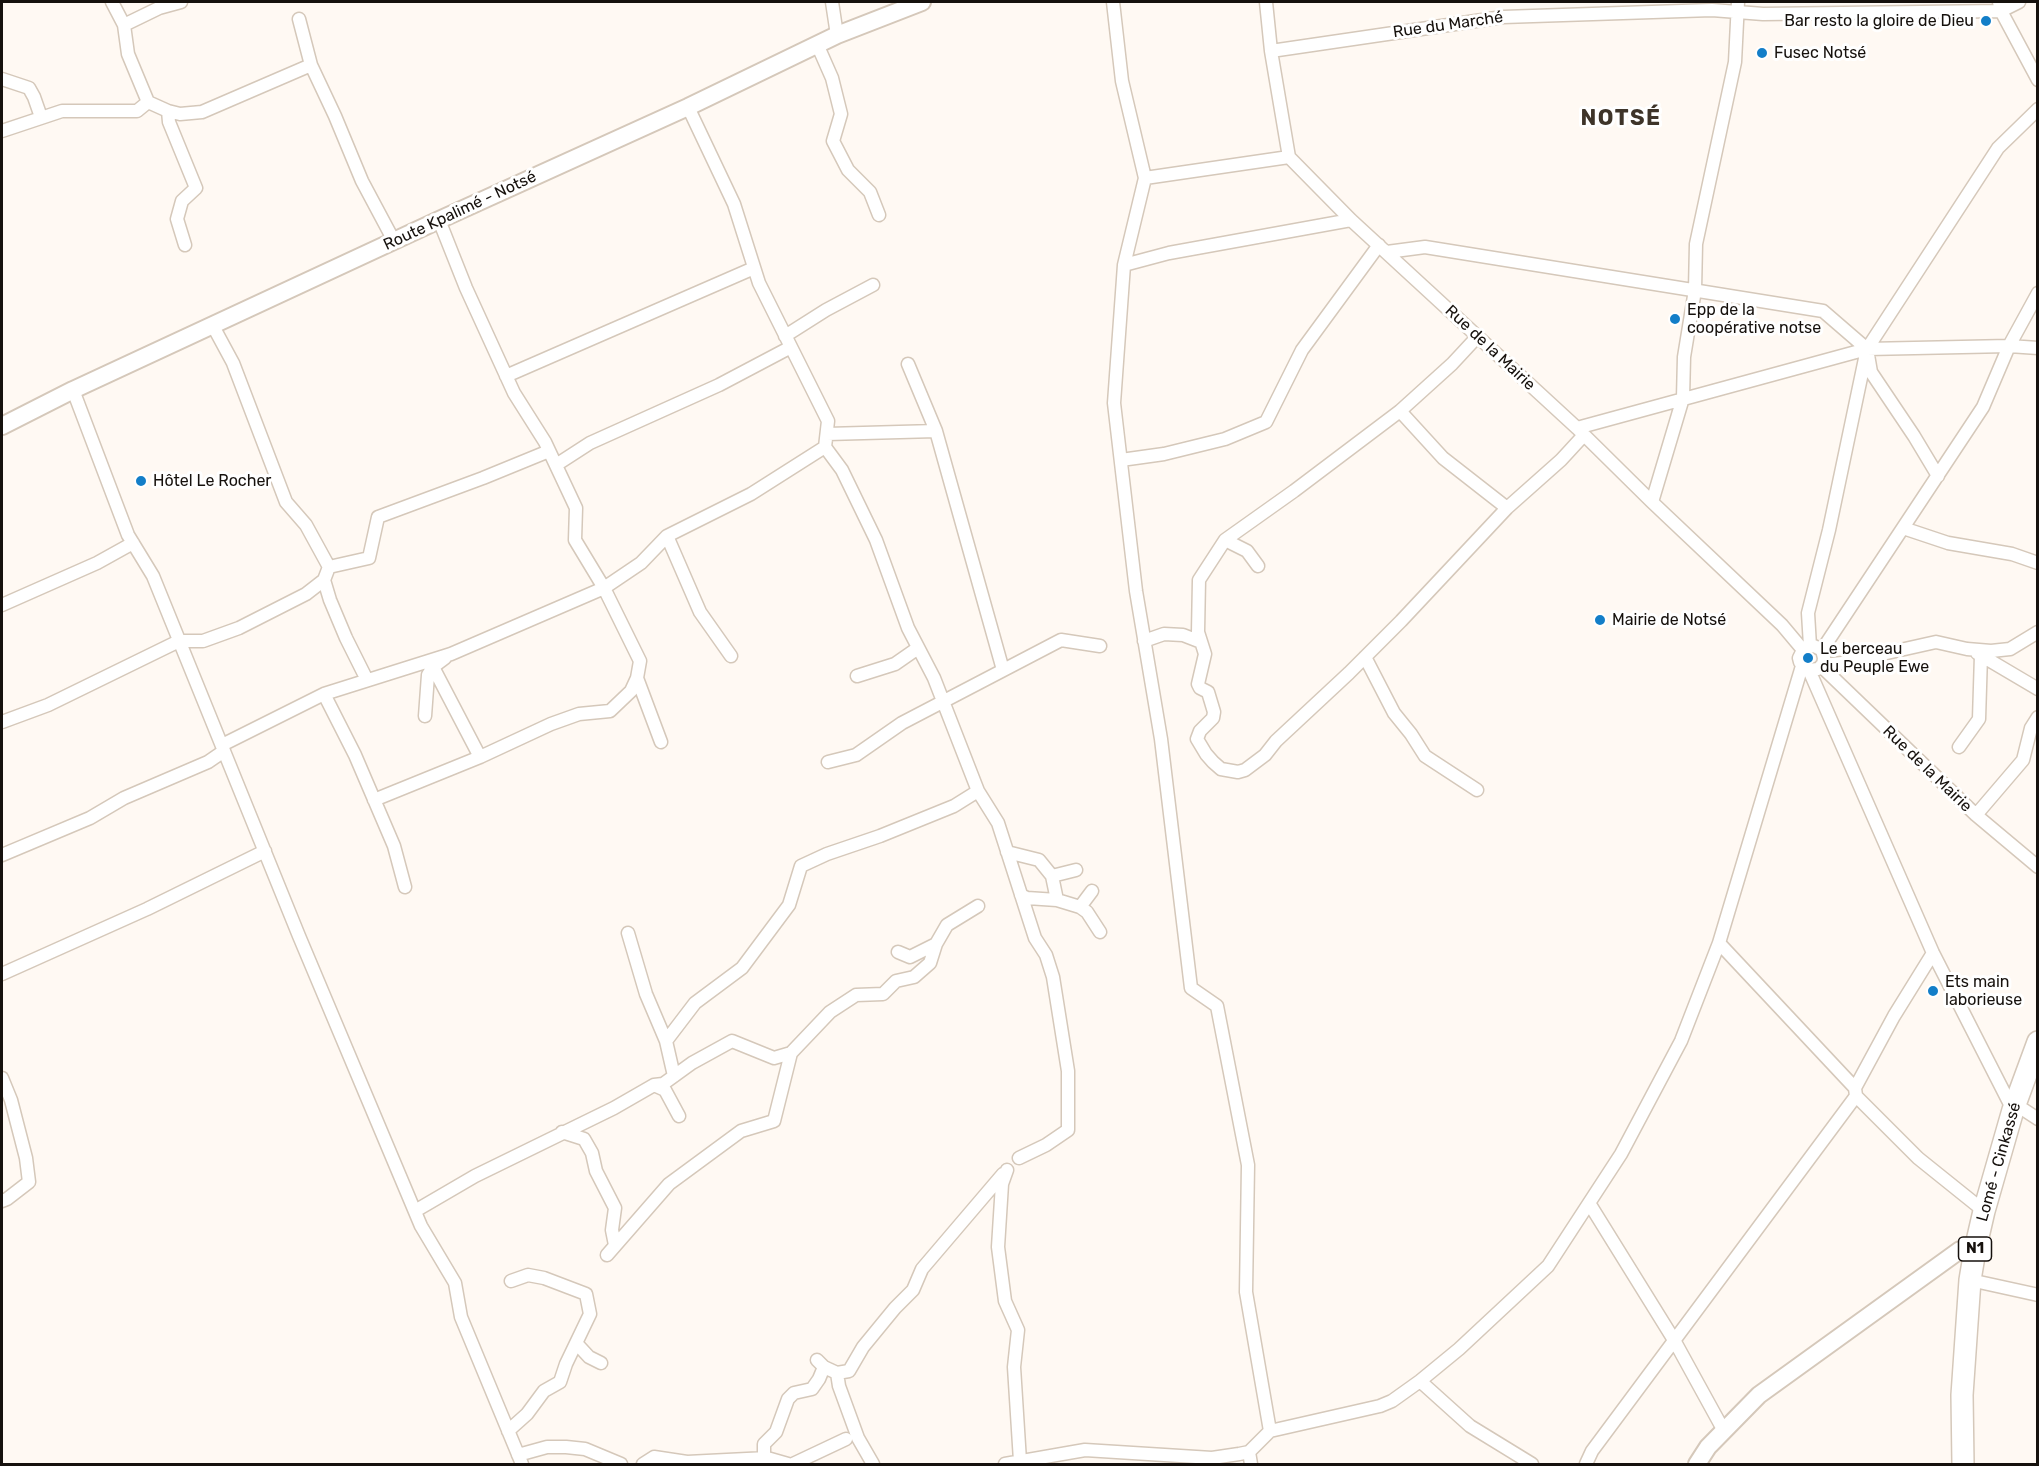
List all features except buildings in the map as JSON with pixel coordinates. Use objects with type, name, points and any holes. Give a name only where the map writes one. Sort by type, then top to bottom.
[{"type":"highway","name":"Lomé - Cinkassé","points":[[1963,1464],[1962,1395],[1970,1280],[1975,1250],[1983,1211],[2014,1107],[2037,1042]]},
{"type":"main road","name":"Route Kpalimé - Notsé","points":[[2,426],[74,390],[439,220],[688,107],[817,44],[922,2]]},
{"type":"main road","points":[[1697,1464],[1708,1447],[1759,1395],[1960,1250],[1975,1250]]},
{"type":"street","points":[[112,2],[124,25],[128,54],[148,102],[168,111],[180,114],[202,112],[310,65]]},
{"type":"street","points":[[124,25],[159,8],[181,2]]},
{"type":"street","points":[[832,2],[837,35]]},
{"type":"street","points":[[1113,2],[1122,81],[1144,178],[1124,265],[1114,403],[1136,591],[1161,739],[1191,988],[1217,1006],[1248,1165],[1246,1292],[1270,1431]]},
{"type":"street","points":[[1144,178],[1289,157],[1271,51],[1266,2]]},
{"type":"street","name":"Rue du Marché","points":[[1271,51],[1503,17],[1712,10],[1738,7],[1763,14],[2000,6],[2019,2]]},
{"type":"street","points":[[2000,6],[2037,80]]},
{"type":"street","points":[[1652,502],[1683,398],[1684,357],[1695,290],[1696,244],[1735,62],[1738,7]]},
{"type":"street","points":[[299,19],[310,65],[335,116],[362,181],[394,241]]},
{"type":"street","points":[[817,44],[832,78],[841,114],[833,141],[848,170],[870,192],[879,215]]},
{"type":"street","points":[[2,79],[28,88],[34,97],[40,117]]},
{"type":"street","points":[[2,131],[62,111],[137,111],[148,102]]},
{"type":"street","points":[[688,107],[734,204],[759,283],[828,421],[826,440],[876,540],[908,628],[944,701],[978,791],[998,823],[1035,938],[1046,956],[1053,977],[1068,1071],[1068,1130],[1046,1145],[1019,1158]]},
{"type":"street","points":[[1811,649],[1808,613],[1829,530],[1867,349],[1998,148],[2037,109]]},
{"type":"street","points":[[168,111],[169,123],[195,188],[182,201],[177,219],[185,245]]},
{"type":"street","name":"Rue de la Mairie","points":[[1289,157],[1351,220],[1581,432],[1782,625],[1811,649]]},
{"type":"street","points":[[374,800],[480,758],[551,724],[579,714],[610,711],[631,691],[637,678],[640,660],[604,588],[575,540],[576,508],[549,451],[514,393],[466,288],[439,220]]},
{"type":"street","points":[[1124,265],[1169,253],[1351,220]]},
{"type":"street","points":[[1121,460],[1164,454],[1225,439],[1266,422],[1302,351],[1383,249],[1425,247],[1823,311],[1867,349],[1870,372],[1914,436],[1938,476]]},
{"type":"street","points":[[506,376],[754,268]]},
{"type":"street","points":[[556,465],[590,443],[719,385],[788,341],[826,310],[873,285]]},
{"type":"street","points":[[2037,293],[2009,346],[1983,407],[1903,528],[1811,649],[1799,658],[1814,667],[1933,953],[2014,1107],[2037,1119]]},
{"type":"street","points":[[2,722],[48,705],[179,640],[203,641],[238,628],[306,594],[324,580],[329,567],[306,525],[286,502],[233,363],[213,326]]},
{"type":"street","points":[[1478,336],[1452,364],[1400,411],[1225,540],[1199,580],[1198,632],[1205,654],[1198,684],[1200,688],[1208,692],[1214,712],[1197,739],[1206,754],[1221,768],[1238,772],[1245,770],[1265,754],[1365,657],[1507,508],[1561,460],[1581,432],[1683,398],[1867,349],[2009,346],[2037,348]]},
{"type":"street","points":[[908,364],[936,431],[1003,670]]},
{"type":"street","points":[[74,390],[128,535],[153,576],[421,1226],[455,1283],[460,1317],[520,1460],[547,1447],[566,1447],[585,1449],[621,1464]]},
{"type":"street","points":[[1400,411],[1443,459],[1507,508]]},
{"type":"street","points":[[2,855],[90,818],[124,798],[208,762],[223,748],[324,694],[451,654],[604,588],[641,563],[667,536],[751,494],[826,440],[936,431]]},
{"type":"street","points":[[329,567],[369,558],[378,518],[549,451]]},
{"type":"street","points":[[1903,528],[1948,543],[2012,554],[2037,563]]},
{"type":"street","points":[[667,536],[700,612],[730,656]]},
{"type":"street","points":[[1225,540],[1247,551],[1258,566]]},
{"type":"street","points":[[2,605],[97,563],[133,543]]},
{"type":"street","points":[[324,580],[346,638],[367,680]]},
{"type":"street","points":[[1814,667],[1936,642],[1967,649],[1991,651],[2010,649],[2037,632]]},
{"type":"street","points":[[1144,640],[1164,634],[1183,635],[1201,642]]},
{"type":"street","points":[[828,762],[856,755],[902,723],[1061,640],[1100,646]]},
{"type":"street","points":[[857,676],[896,664],[918,648]]},
{"type":"street","points":[[1005,1464],[1085,1450],[1212,1458],[1250,1458],[1270,1431],[1380,1406],[1392,1401],[1459,1349],[1548,1266],[1621,1154],[1681,1041],[1719,943],[1814,667],[1824,658],[1811,649]]},
{"type":"street","points":[[1967,649],[2037,689]]},
{"type":"street","points":[[425,716],[428,675],[433,667],[451,654]]},
{"type":"street","points":[[1959,747],[1979,719],[1981,655]]},
{"type":"street","points":[[1365,657],[1394,713],[1425,756],[1477,790]]},
{"type":"street","points":[[433,667],[480,758]]},
{"type":"street","name":"Rue de la Mairie","points":[[1814,667],[1976,815],[2037,867]]},
{"type":"street","points":[[637,678],[661,742]]},
{"type":"street","points":[[324,694],[355,755],[394,846],[405,887]]},
{"type":"street","points":[[1976,815],[2023,760],[2031,728],[2037,717]]},
{"type":"street","points":[[666,1041],[695,1003],[742,968],[789,905],[801,866],[954,806],[978,791]]},
{"type":"street","points":[[2,974],[147,909],[265,851]]},
{"type":"street","points":[[1007,852],[1039,860],[1052,876],[1057,900]]},
{"type":"street","points":[[1052,876],[1076,870]]},
{"type":"street","points":[[1080,907],[1092,891]]},
{"type":"street","points":[[1021,895],[1027,898],[1057,900],[1080,907],[1087,912],[1100,932]]},
{"type":"street","points":[[607,1255],[669,1184],[741,1131],[774,1121],[791,1053],[830,1012],[856,995],[883,994],[896,981],[914,977],[930,963],[936,944],[947,925],[978,906]]},
{"type":"street","points":[[628,933],[645,994],[666,1041],[674,1076]]},
{"type":"street","points":[[1719,943],[1918,1158],[1983,1211]]},
{"type":"street","points":[[898,952],[910,957],[936,944]]},
{"type":"street","points":[[1586,1464],[1592,1451],[1855,1092],[1894,1016],[1933,953]]},
{"type":"street","points":[[415,1210],[475,1176],[614,1108],[654,1085],[663,1084],[692,1063],[732,1041],[774,1058],[791,1053]]},
{"type":"street","points":[[2,1081],[12,1100],[26,1158],[29,1182],[2,1201]]},
{"type":"street","points":[[654,1085],[665,1090],[680,1116]]},
{"type":"street","points":[[562,1132],[584,1139],[592,1153],[596,1171],[615,1208],[612,1230],[615,1245]]},
{"type":"street","points":[[757,1460],[764,1444],[776,1432],[788,1399],[794,1393],[812,1389],[819,1379],[820,1364],[837,1373],[849,1371],[863,1347],[913,1290],[922,1269],[1007,1170],[1002,1184],[998,1247],[1005,1301],[1018,1330],[1014,1367],[1020,1461]]},
{"type":"street","points":[[1589,1203],[1674,1340],[1724,1431]]},
{"type":"street","points":[[508,1431],[527,1414],[544,1391],[560,1382],[590,1314],[586,1294],[544,1278],[528,1275],[511,1281]]},
{"type":"street","points":[[1970,1280],[2037,1295]]},
{"type":"street","points":[[577,1344],[589,1357],[601,1363]]},
{"type":"street","points":[[837,1373],[839,1386],[858,1438],[873,1464]]},
{"type":"street","points":[[1420,1381],[1470,1426],[1532,1464]]},
{"type":"street","points":[[793,1464],[846,1439]]},
{"type":"street","points":[[643,1464],[654,1457],[687,1462],[757,1460],[788,1464]]},
{"type":"place","name":"Bar resto la gloire de Dieu","points":[[1986,21]]},
{"type":"place","name":"Fusec Notsé","points":[[1762,53]]},
{"type":"place","name":"Epp de la coopérative notse","points":[[1675,319]]},
{"type":"place","name":"Hôtel Le Rocher","points":[[141,481]]},
{"type":"place","name":"Mairie de Notsé","points":[[1600,620]]},
{"type":"place","name":"Le berceau du Peuple Ewe","points":[[1808,658]]},
{"type":"place","name":"Ets main laborieuse","points":[[1933,991]]},
{"type":"district","name":"NOTSÉ","points":[[1621,119]]}]
